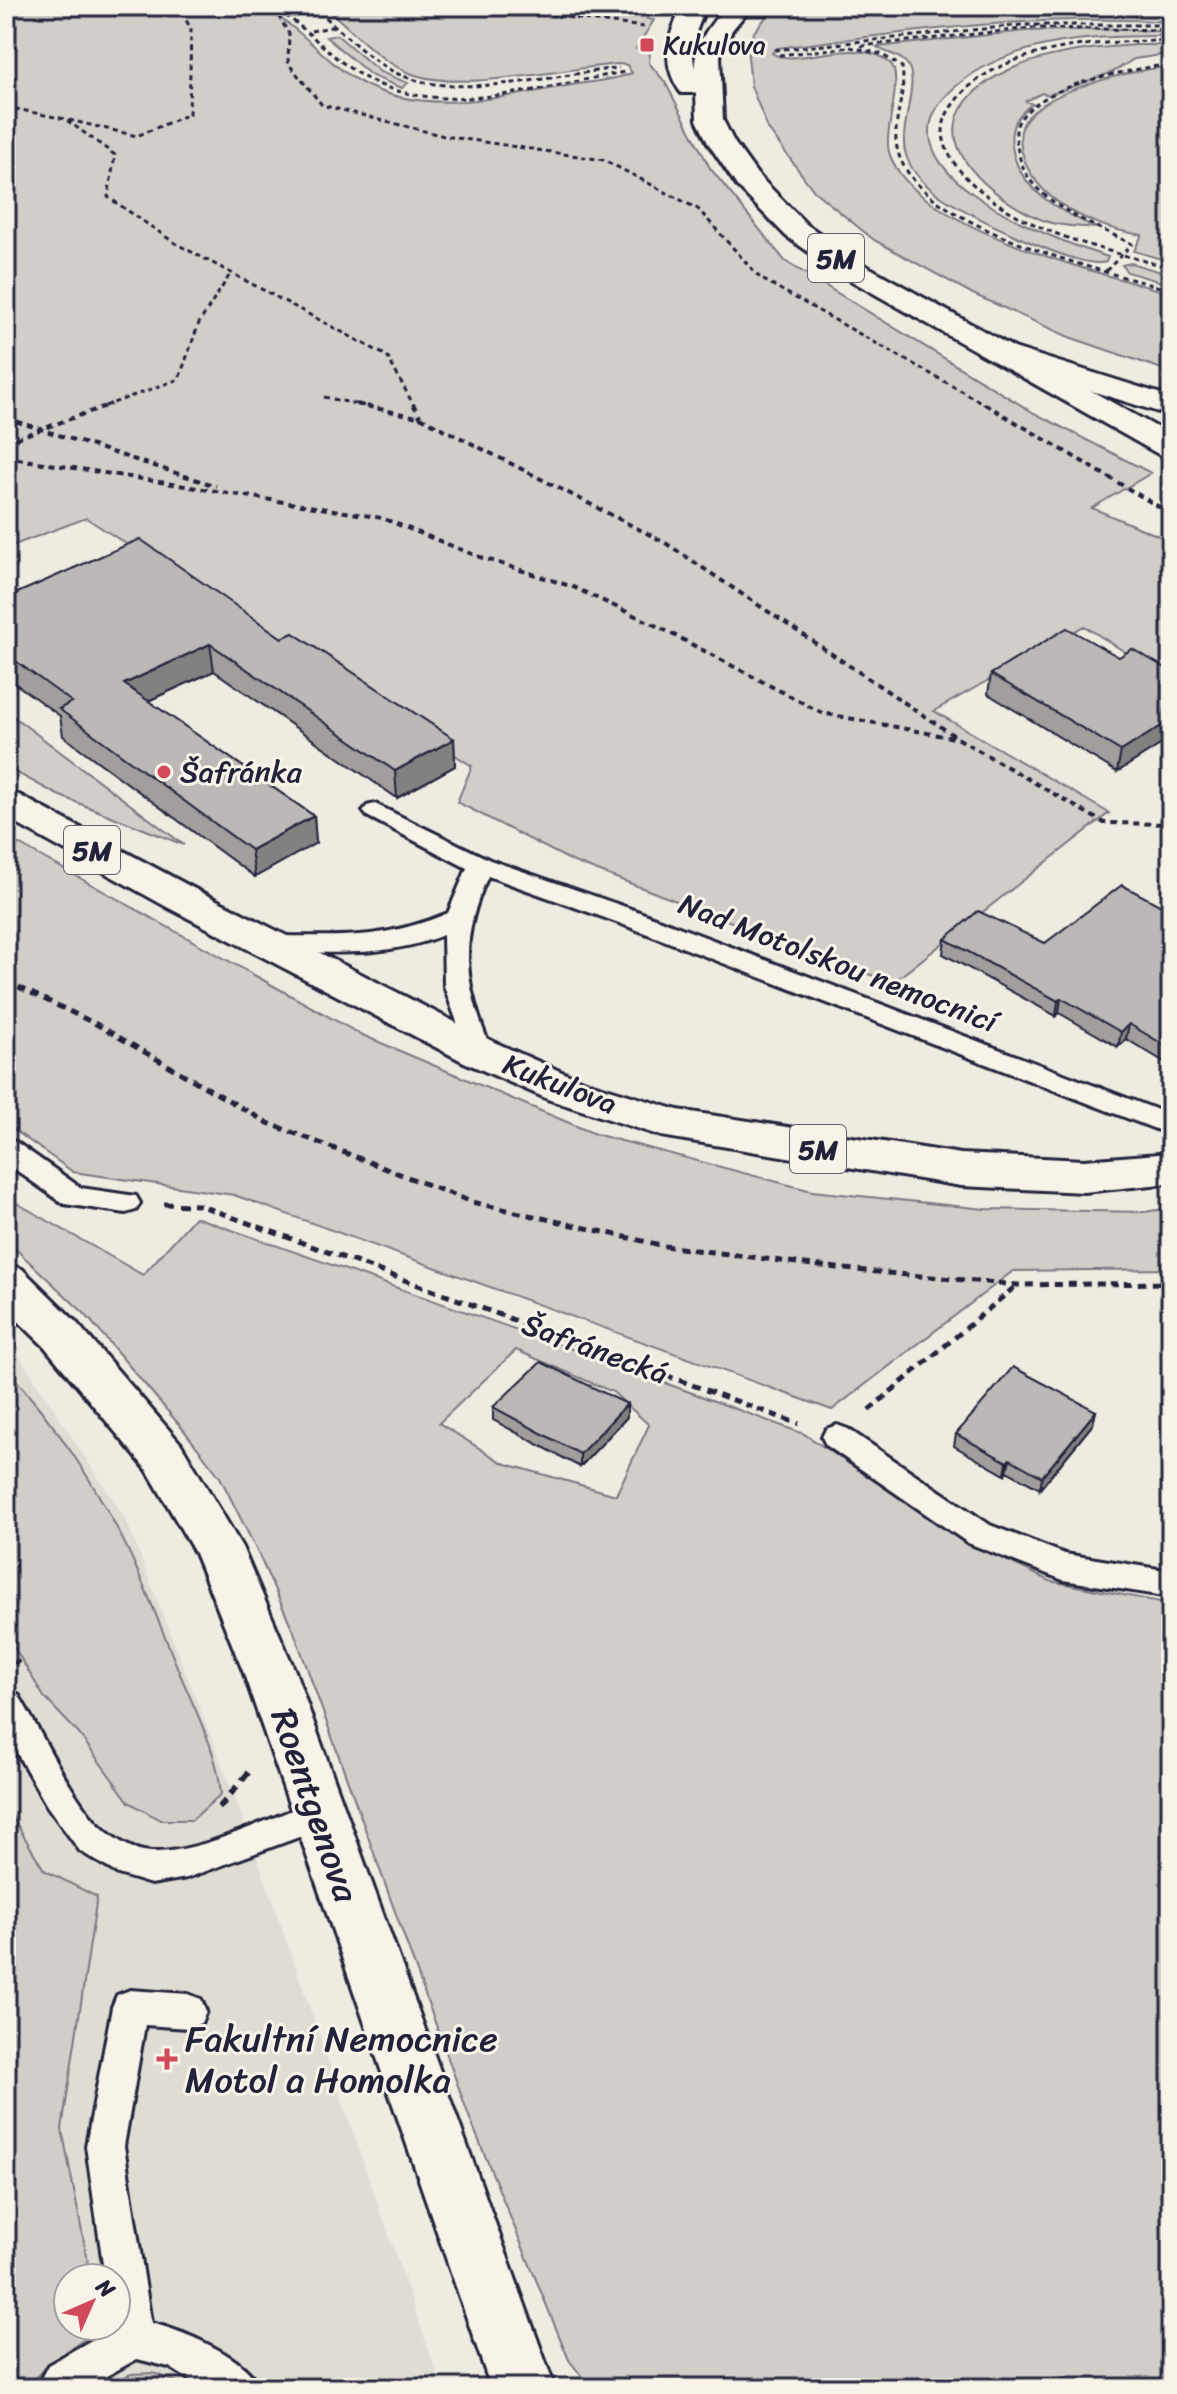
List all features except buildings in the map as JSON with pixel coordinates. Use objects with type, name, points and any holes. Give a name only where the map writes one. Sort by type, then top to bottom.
[{"type":"main road","name":"5M","points":[[695,6],[682,32],[679,64],[721,143],[747,180],[796,230],[853,270],[1171,448]]},
{"type":"main road","name":"5M","points":[[710,120],[707,56],[721,27],[740,6]]},
{"type":"main road","points":[[1001,353],[1171,407]]},
{"type":"main road","name":"Kukulova","points":[[6,803],[268,944],[479,1052],[565,1090],[676,1125],[961,1170],[1084,1176],[1171,1168]]},
{"type":"main road","name":"Roentgenova","points":[[6,1281],[60,1334],[164,1457],[217,1547],[269,1671],[523,2388]]},
{"type":"lane","name":"Nad Motolskou nemocnicí","points":[[375,811],[481,865],[628,917],[1171,1125]]},
{"type":"lane","points":[[479,1052],[461,1007],[452,965],[459,918],[481,865]]},
{"type":"lane","points":[[268,944],[375,944],[417,936],[459,918]]},
{"type":"lane","points":[[6,1149],[74,1197],[126,1203]]},
{"type":"lane","points":[[837,1437],[979,1534],[1063,1567],[1171,1584]]},
{"type":"lane","points":[[6,1704],[79,1826],[98,1844],[123,1859],[150,1868],[180,1864],[320,1814]]},
{"type":"lane","points":[[134,2338],[105,2146],[130,2007],[188,2011]]},
{"type":"lane","points":[[56,2388],[62,2379],[134,2338],[177,2349],[240,2388]]},
{"type":"path","points":[[6,107],[137,136],[189,114],[191,29],[178,6]]},
{"type":"path","points":[[312,6],[395,74],[431,82],[478,84],[619,68]]},
{"type":"path","points":[[478,6],[648,27]]},
{"type":"path","points":[[272,7],[289,15],[365,78],[397,90],[421,94],[492,94],[625,72],[595,69]]},
{"type":"path","points":[[272,7],[289,34],[288,63],[322,105],[444,136],[604,160],[698,209],[760,278],[1001,413],[1171,514]]},
{"type":"path","points":[[775,50],[1035,23],[1171,27]]},
{"type":"path","points":[[310,32],[337,26]]},
{"type":"path","points":[[779,55],[1032,28],[1171,27]]},
{"type":"path","points":[[1171,41],[1081,45],[1024,58],[973,82],[952,104],[944,121],[945,146],[950,158],[987,195],[1035,223],[1123,255],[1171,268]]},
{"type":"path","points":[[850,47],[881,54],[902,67],[896,148],[900,161],[921,188],[953,210],[1002,236],[1171,290]]},
{"type":"path","points":[[1106,271],[1132,244],[1064,208],[1038,190],[1022,166],[1016,130],[1025,114],[1062,92],[1121,73],[1171,64]]},
{"type":"path","points":[[421,94],[431,82]]},
{"type":"path","points":[[65,119],[115,155],[108,197],[175,243],[387,356],[422,418]]},
{"type":"path","points":[[6,442],[179,379],[187,345],[201,313],[231,273]]},
{"type":"path","points":[[324,397],[422,418],[664,542],[959,739],[1104,823],[1171,824]]},
{"type":"path","points":[[6,418],[233,492]]},
{"type":"path","points":[[6,457],[382,518],[477,556],[573,587],[655,625],[822,713],[959,739]]},
{"type":"path","points":[[6,981],[96,1024],[268,1123],[472,1202],[665,1246],[844,1269],[1018,1285],[1171,1283]]},
{"type":"path","name":"Šafránecká","points":[[126,1203],[199,1205],[837,1437]]},
{"type":"path","points":[[837,1437],[1018,1285]]},
{"type":"path","points":[[6,1645],[22,1670]]},
{"type":"path","points":[[210,1817],[249,1773],[255,1760]]},
{"type":"shaded area","points":[[6,6],[257,6],[285,22],[360,82],[384,93],[435,102],[489,99],[608,80],[632,73],[627,65],[619,64],[510,78],[451,81],[426,78],[405,71],[383,58],[323,6],[663,6],[658,13],[650,13],[647,19],[654,20],[636,49],[650,51],[649,63],[665,82],[710,168],[785,261],[1034,413],[1151,473],[1092,508],[1171,541],[1171,681],[1084,626],[934,711],[1109,813],[892,983],[574,862],[457,802],[472,766],[86,518],[6,548]]},
{"type":"shaded area","points":[[775,6],[1171,6],[1171,22],[1022,22],[777,48],[772,53],[795,57],[861,51],[877,55],[890,63],[894,70],[895,92],[889,152],[904,178],[931,202],[966,223],[1050,257],[1159,290],[1165,283],[1127,272],[1122,265],[1131,263],[1171,275],[1171,372],[1069,337],[973,294],[874,240],[814,191],[768,129],[751,86],[747,46]]},
{"type":"shaded area","points":[[1119,29],[1171,32],[1170,36],[1060,42],[1033,48],[982,68],[960,83],[934,113],[931,142],[946,169],[973,194],[1008,216],[1046,234],[1108,257],[1106,262],[1072,258],[994,226],[949,202],[915,172],[904,145],[911,72],[904,61],[877,47],[1025,31]]},
{"type":"shaded area","points":[[337,35],[380,72],[408,83],[402,88],[372,76],[326,37]]},
{"type":"shaded area","points":[[1136,45],[1169,45],[1168,54],[1134,59],[1113,72],[1049,95],[1042,93],[1026,101],[1032,104],[1018,117],[1013,127],[1012,146],[1016,162],[1032,187],[1043,198],[1097,228],[1054,224],[1031,215],[994,191],[964,159],[956,141],[956,122],[965,103],[980,87],[1020,65],[1044,58]]},
{"type":"shaded area","points":[[1171,66],[1171,262],[1134,251],[1142,235],[1087,219],[1053,198],[1029,170],[1020,138],[1028,117],[1056,97],[1115,76]]},
{"type":"shaded area","points":[[6,711],[184,845],[58,795],[6,767]]},
{"type":"shaded area","points":[[6,837],[360,1034],[595,1134],[812,1191],[985,1209],[1144,1212],[1171,1208],[1171,1269],[1013,1271],[832,1410],[234,1195],[73,1172],[6,1124]]},
{"type":"shaded area","points":[[6,1197],[143,1275],[195,1217],[804,1434],[970,1543],[1050,1581],[1171,1604],[1171,2388],[591,2388],[569,2360],[470,2119],[294,1632],[220,1477],[85,1314],[6,1240]],"holes":[[[516,1350],[613,1392],[649,1425],[616,1495],[503,1463],[439,1423]]]},
{"type":"shaded area","name":"Fakultní Nemocnice Motol a Homolka","points":[[6,1342],[18,1354],[126,1520],[251,1839],[442,2388],[6,2388]]},
{"type":"shaded area","points":[[6,1369],[58,1432],[103,1502],[135,1565],[199,1718],[216,1763],[221,1794],[192,1820],[160,1820],[129,1802],[79,1734],[44,1697],[6,1634]]},
{"type":"shaded area","points":[[6,1806],[44,1870],[97,1897],[62,2129],[88,2262],[52,2262],[52,2342],[80,2342],[48,2364],[26,2388],[6,2388]]},
{"type":"shaded area","points":[[153,2373],[192,2388],[101,2388],[131,2374]]},
{"type":"place","name":"Kukulova","points":[[647,45]]},
{"type":"place","name":"Šafránka","points":[[164,772]]},
{"type":"place","name":"Fakultní Nemocnice Motol a Homolka","points":[[167,2059]]}]
